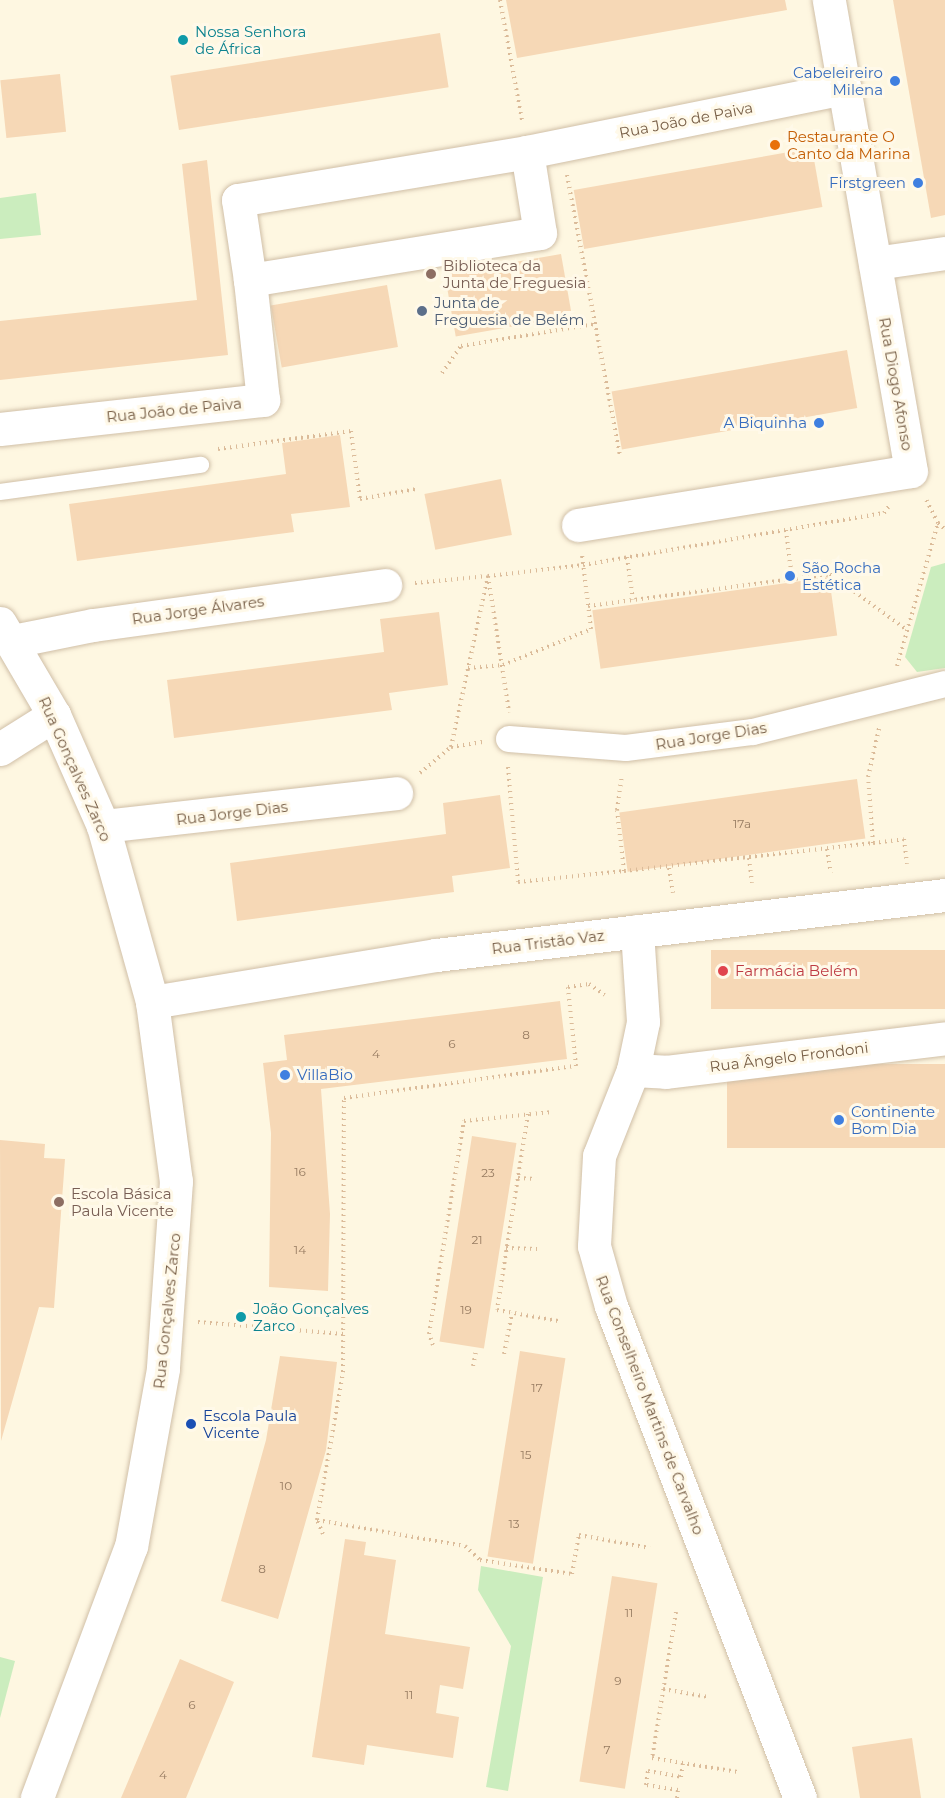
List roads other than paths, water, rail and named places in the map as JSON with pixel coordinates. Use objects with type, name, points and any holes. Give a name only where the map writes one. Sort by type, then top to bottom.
[{"type":"street","name":"Rua Diogo Afonso","points":[[578,525],[911,471],[829,0]]},
{"type":"street","name":"Rua João de Paiva","points":[[0,429],[263,400],[250,280],[238,200],[527,152],[845,88]]},
{"type":"street","points":[[250,280],[540,233],[527,152]]},
{"type":"street","points":[[875,263],[945,253]]},
{"type":"street","name":"Rua Jorge Álvares","points":[[6,632],[93,625],[385,585]]},
{"type":"street","name":"Rua Gonçalves Zarco","points":[[6,632],[54,715],[104,826],[152,1002],[175,1162],[169,1320],[131,1546],[37,1798]]},
{"type":"street","name":"Rua Jorge Dias","points":[[502,739],[626,748],[753,732],[945,684]]},
{"type":"street","points":[[0,749],[54,715]]},
{"type":"street","name":"Rua Jorge Dias","points":[[104,826],[396,793]]},
{"type":"street","name":"Rua Tristão Vaz","points":[[152,1002],[424,957],[945,895]]},
{"type":"street","name":"Rua Conselheiro Martins de Carvalho","points":[[637,931],[644,1011],[633,1070],[610,1124],[593,1185],[594,1246],[601,1276],[800,1798]]},
{"type":"street","name":"Rua Ângelo Frondoni","points":[[633,1070],[666,1072],[945,1038]]},
{"type":"lane","points":[[0,492],[201,465]]},
{"type":"place","name":"Nossa Senhora de África","points":[[183,40]]},
{"type":"place","name":"Cabeleireiro Milena","points":[[895,81]]},
{"type":"place","name":"Restaurante O Canto da Marina","points":[[775,145]]},
{"type":"place","name":"Firstgreen","points":[[918,183]]},
{"type":"place","name":"Biblioteca da Junta de Freguesia","points":[[431,274]]},
{"type":"place","name":"Junta de Freguesia de Belém","points":[[422,311]]},
{"type":"place","name":"A Biquinha","points":[[819,423]]},
{"type":"place","name":"São Rocha Estética","points":[[790,576]]},
{"type":"place","name":"Farmácia Belém","points":[[723,971]]},
{"type":"place","name":"VillaBio","points":[[285,1075]]},
{"type":"place","name":"Continente Bom Dia","points":[[839,1120]]},
{"type":"place","name":"Escola Básica Paula Vicente","points":[[59,1202]]},
{"type":"place","name":"João Gonçalves Zarco","points":[[241,1317]]},
{"type":"place","name":"Escola Paula Vicente","points":[[191,1424]]}]
